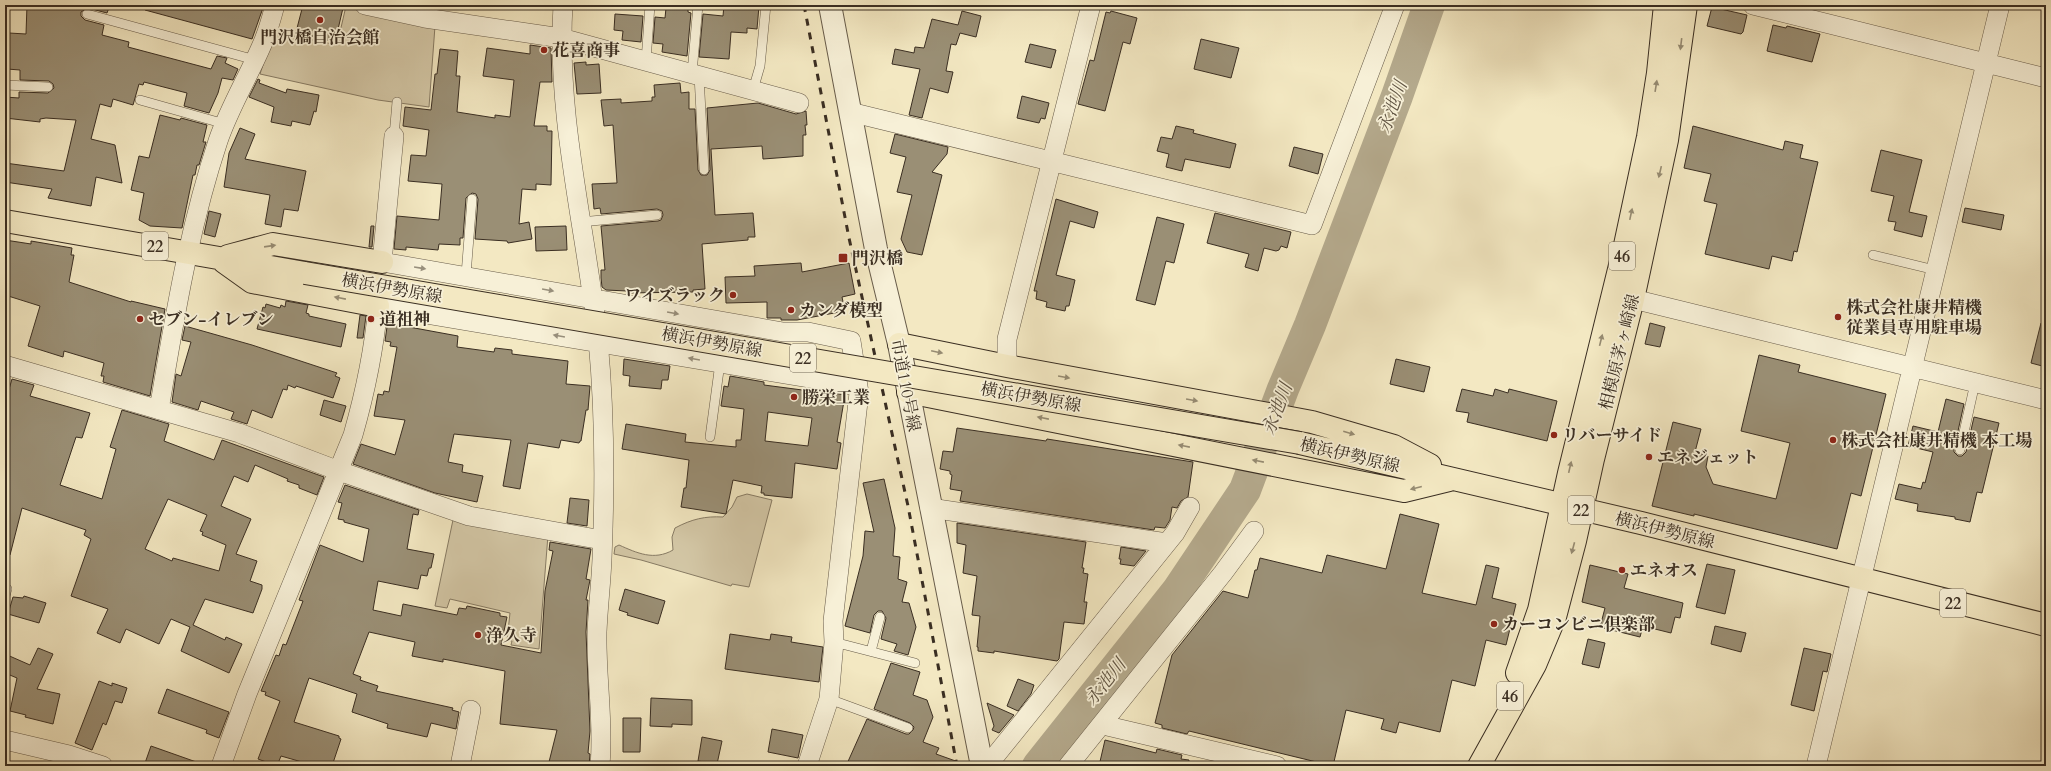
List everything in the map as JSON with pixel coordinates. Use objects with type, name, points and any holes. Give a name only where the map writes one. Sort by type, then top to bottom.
[{"type":"main road","name":"相模原茅ヶ崎線","points":[[1572,507],[1648,137],[1658,73],[1665,5]]},
{"type":"main road","name":"相模原茅ヶ崎線","points":[[1572,507],[1633,299],[1667,140],[1686,5]]},
{"type":"main road","name":"横浜伊勢原線","points":[[5,221],[1300,443],[1454,478],[2046,625]]},
{"type":"main road","points":[[219,258],[273,244],[382,262]]},
{"type":"main road","points":[[219,258],[252,282],[378,306]]},
{"type":"main road","points":[[899,344],[1007,366],[1312,422],[1394,446],[1454,478]]},
{"type":"main road","points":[[908,392],[1404,490],[1454,478]]},
{"type":"main road","name":"46","points":[[1479,766],[1497,733],[1572,507]]},
{"type":"street","points":[[159,410],[175,315],[189,252],[214,156],[225,124],[265,38],[275,5]]},
{"type":"street","points":[[365,5],[425,18],[561,38],[799,103]]},
{"type":"street","points":[[563,5],[561,38],[566,130],[593,298],[598,342],[604,429],[602,540],[597,633],[603,738],[600,766]]},
{"type":"street","name":"市道110号線","points":[[830,5],[876,249],[899,344],[930,508],[982,766]]},
{"type":"street","points":[[1007,366],[1007,339],[1091,5]]},
{"type":"street","points":[[850,112],[1312,225],[1395,5]]},
{"type":"street","points":[[1753,5],[2046,78]]},
{"type":"street","points":[[1816,766],[2000,5]]},
{"type":"street","points":[[394,136],[382,262],[466,275],[737,324],[791,333],[808,332],[851,341],[859,394],[833,621],[834,642],[829,698],[807,766]]},
{"type":"street","points":[[1633,299],[2046,400]]},
{"type":"street","points":[[221,766],[247,694],[352,435],[363,399],[372,357],[378,306],[857,386]]},
{"type":"street","points":[[726,364],[737,324]]},
{"type":"street","points":[[5,366],[239,433],[469,516],[602,540]]},
{"type":"street","points":[[987,766],[1167,543],[1190,507]]},
{"type":"street","points":[[930,508],[1167,543]]},
{"type":"street","points":[[1068,766],[1103,725],[1223,573],[1254,531]]},
{"type":"street","points":[[460,766],[471,710]]},
{"type":"street","points":[[1103,725],[1277,766]]},
{"type":"street","points":[[5,740],[69,754],[103,766]]},
{"type":"lane","points":[[646,61],[650,5]]},
{"type":"lane","points":[[698,5],[695,74],[704,170]]},
{"type":"lane","points":[[753,90],[760,66],[766,5]]},
{"type":"lane","points":[[87,14],[255,60]]},
{"type":"lane","points":[[5,85],[48,88]]},
{"type":"lane","points":[[140,100],[225,124]]},
{"type":"lane","points":[[394,136],[397,102]]},
{"type":"lane","points":[[466,275],[472,199]]},
{"type":"lane","points":[[580,222],[657,215]]},
{"type":"lane","points":[[1873,255],[1935,270]]},
{"type":"lane","points":[[710,437],[726,364]]},
{"type":"lane","points":[[1960,450],[1975,383]]},
{"type":"lane","points":[[871,651],[880,617]]},
{"type":"lane","points":[[834,642],[915,663]]},
{"type":"lane","points":[[829,698],[908,728]]},
{"type":"shaded area","points":[[346,6],[435,26],[429,107],[378,100],[260,74],[274,32],[337,45]]},
{"type":"shaded area","points":[[747,494],[772,500],[749,587],[732,584],[731,586],[641,560],[614,554],[615,547],[619,545],[646,555],[659,555],[673,550],[672,537],[675,528],[687,522],[699,519],[723,517],[732,507],[737,497]]},
{"type":"shaded area","points":[[454,515],[548,535],[539,649],[511,645],[512,641],[507,640],[510,613],[450,599],[447,608],[435,606]]},
{"type":"building","points":[[27,5],[110,5],[107,13],[88,8],[81,12],[81,16],[85,20],[104,25],[102,35],[129,42],[128,47],[211,69],[217,56],[227,58],[225,63],[238,69],[233,80],[222,78],[218,93],[209,113],[184,106],[187,93],[144,82],[143,85],[139,84],[133,105],[113,99],[111,107],[100,104],[91,139],[115,145],[122,183],[96,177],[91,206],[48,198],[52,189],[5,182],[5,163],[64,171],[76,120],[46,118],[40,119],[40,122],[5,118],[5,97],[19,98],[19,92],[48,93],[54,88],[53,84],[49,81],[20,80],[20,70],[7,69],[9,33],[26,34]]},
{"type":"building","points":[[146,5],[264,5],[252,39],[145,10]]},
{"type":"building","name":"門沢橋自治会館","points":[[303,5],[333,5],[343,8],[335,42],[296,32]]},
{"type":"building","points":[[724,5],[759,6],[757,29],[747,28],[747,33],[731,32],[729,59],[699,57],[703,14],[723,16]]},
{"type":"building","points":[[1712,7],[1747,15],[1743,32],[1741,34],[1707,26]]},
{"type":"building","points":[[666,8],[688,9],[688,12],[691,13],[687,56],[662,52],[663,44],[653,43],[655,17],[665,18]]},
{"type":"building","points":[[962,11],[981,16],[976,37],[960,33],[956,45],[951,44],[946,71],[953,72],[948,93],[930,88],[922,118],[909,115],[920,69],[892,64],[895,49],[914,53],[915,47],[924,48],[932,19],[958,25]]},
{"type":"building","points":[[1111,11],[1137,18],[1130,44],[1123,42],[1105,111],[1078,104],[1090,60],[1094,61],[1106,12],[1110,13]]},
{"type":"building","points":[[615,14],[643,16],[641,42],[622,40],[623,31],[614,30]]},
{"type":"building","points":[[1773,25],[1786,28],[1787,26],[1820,34],[1812,62],[1767,51]]},
{"type":"building","points":[[1201,39],[1239,48],[1231,78],[1194,69]]},
{"type":"building","points":[[1030,44],[1056,50],[1051,68],[1025,62]]},
{"type":"building","points":[[530,45],[551,48],[552,82],[540,82],[534,126],[547,126],[547,131],[552,131],[551,185],[536,184],[536,190],[522,189],[519,224],[529,222],[532,239],[508,243],[507,241],[475,239],[478,199],[476,194],[472,193],[466,198],[463,238],[460,238],[460,245],[439,244],[438,250],[406,247],[406,250],[394,249],[397,216],[439,220],[442,184],[408,181],[411,155],[426,156],[429,130],[403,126],[405,107],[431,110],[435,74],[437,74],[440,49],[458,51],[456,76],[460,76],[457,112],[495,118],[495,115],[510,117],[514,80],[483,76],[487,48],[530,54]]},
{"type":"building","points":[[586,62],[586,65],[599,64],[601,93],[577,94],[574,63]]},
{"type":"building","points":[[258,79],[260,80],[259,83],[286,93],[287,89],[319,95],[316,112],[314,111],[310,125],[292,121],[291,126],[271,122],[274,107],[249,97]]},
{"type":"building","points":[[680,83],[681,93],[689,92],[689,109],[695,109],[698,170],[701,175],[707,175],[710,170],[707,108],[758,103],[796,114],[806,111],[807,125],[805,125],[806,135],[803,135],[803,156],[763,159],[762,146],[711,149],[715,215],[753,213],[755,237],[748,237],[748,240],[702,244],[705,289],[693,290],[693,292],[627,293],[627,291],[606,290],[602,287],[601,278],[601,270],[605,270],[601,226],[658,221],[661,220],[663,215],[662,211],[657,209],[601,214],[600,208],[594,209],[592,184],[617,183],[613,125],[604,126],[601,100],[621,99],[621,103],[652,101],[652,97],[655,97],[654,85]]},
{"type":"building","points":[[1022,96],[1049,103],[1045,119],[1041,118],[1039,123],[1017,118]]},
{"type":"building","points":[[160,115],[180,120],[181,118],[207,125],[203,142],[206,142],[199,165],[197,165],[195,175],[193,175],[182,228],[150,226],[139,220],[144,193],[131,190],[139,156],[149,158]]},
{"type":"building","points":[[1176,126],[1194,130],[1193,133],[1236,144],[1230,168],[1185,159],[1182,171],[1166,167],[1169,154],[1157,151],[1161,137],[1172,139]]},
{"type":"building","points":[[1693,126],[1783,150],[1785,141],[1803,145],[1800,158],[1818,162],[1797,252],[1794,251],[1792,261],[1772,256],[1769,269],[1705,254],[1717,204],[1704,201],[1711,174],[1684,168]]},
{"type":"building","points":[[240,128],[255,134],[245,159],[306,171],[298,211],[284,209],[281,227],[265,224],[270,195],[224,187],[229,153]]},
{"type":"building","points":[[895,134],[948,147],[947,154],[932,172],[942,175],[922,255],[907,252],[901,239],[912,195],[897,192],[906,157],[890,153]]},
{"type":"building","points":[[1294,147],[1323,154],[1318,174],[1289,166]]},
{"type":"building","points":[[1881,150],[1922,160],[1909,212],[1927,216],[1922,237],[1894,230],[1896,222],[1888,221],[1894,196],[1871,191]]},
{"type":"building","points":[[1056,199],[1098,212],[1094,228],[1070,221],[1056,275],[1075,280],[1069,306],[1066,306],[1065,311],[1046,307],[1047,302],[1036,299],[1037,291],[1034,291]]},
{"type":"building","points":[[1965,208],[2004,215],[2001,230],[1962,222]]},
{"type":"building","points":[[209,211],[221,214],[215,237],[204,234]]},
{"type":"building","points":[[1215,213],[1291,232],[1287,248],[1281,246],[1279,250],[1276,251],[1264,248],[1258,271],[1245,267],[1249,254],[1207,243]]},
{"type":"building","points":[[1157,217],[1184,224],[1174,263],[1166,261],[1155,305],[1136,300]]},
{"type":"building","points":[[371,226],[374,226],[372,247],[369,247]]},
{"type":"building","points":[[566,226],[567,250],[536,251],[535,227]]},
{"type":"building","points":[[5,240],[31,244],[31,241],[72,248],[71,255],[74,255],[69,282],[131,302],[165,309],[150,396],[103,382],[104,376],[101,376],[104,363],[64,351],[63,357],[28,346],[40,306],[5,295]]},
{"type":"building","points":[[801,263],[802,272],[849,263],[855,294],[842,297],[845,311],[797,320],[781,320],[781,318],[767,318],[767,302],[726,303],[725,277],[755,276],[754,266]]},
{"type":"building","points":[[286,301],[308,305],[306,313],[309,314],[309,316],[346,324],[341,347],[257,329],[263,307],[265,308],[266,304],[280,308],[281,305],[285,307]]},
{"type":"building","points":[[360,315],[366,316],[363,338],[357,338]]},
{"type":"building","points":[[388,320],[409,323],[409,327],[458,336],[457,347],[494,352],[495,348],[512,350],[512,354],[568,361],[566,384],[590,386],[588,410],[586,410],[581,441],[579,443],[561,440],[559,448],[528,443],[520,489],[503,486],[511,440],[454,434],[448,462],[463,465],[462,472],[483,476],[477,502],[435,493],[353,464],[361,444],[395,455],[405,420],[374,416],[378,394],[383,395],[384,391],[389,392],[397,347],[390,346],[391,342],[385,341]]},
{"type":"building","points":[[1650,323],[1665,327],[1660,347],[1645,344]]},
{"type":"building","points":[[2041,323],[2046,324],[2046,367],[2031,363]]},
{"type":"building","points":[[185,326],[252,345],[337,373],[335,376],[340,378],[333,398],[296,386],[295,388],[288,385],[287,390],[283,389],[272,418],[252,410],[247,424],[231,419],[234,412],[201,401],[198,410],[172,402],[176,374],[181,376],[191,342],[182,340]]},
{"type":"building","points":[[1759,355],[1800,365],[1798,372],[1886,394],[1861,496],[1851,493],[1837,549],[1694,514],[1694,516],[1652,506],[1673,422],[1701,429],[1695,452],[1708,456],[1706,467],[1713,484],[1776,499],[1790,443],[1741,431]]},
{"type":"building","points":[[624,359],[670,366],[668,380],[662,380],[661,389],[629,386],[630,376],[623,375]]},
{"type":"building","points":[[1396,359],[1430,367],[1424,392],[1390,384]]},
{"type":"building","points":[[730,376],[764,382],[764,385],[810,391],[811,389],[845,395],[837,442],[841,443],[837,469],[795,463],[792,498],[764,495],[764,493],[761,493],[762,486],[733,480],[726,514],[681,507],[684,488],[686,488],[689,460],[622,449],[626,424],[686,434],[685,442],[736,447],[736,440],[741,440],[744,409],[721,406],[724,386],[728,387]],"holes":[[[768,412],[812,418],[808,446],[765,441]]]},
{"type":"building","points":[[12,379],[34,385],[30,396],[90,413],[82,438],[76,437],[60,485],[102,499],[116,449],[110,447],[122,410],[169,424],[164,441],[214,460],[222,440],[324,477],[317,495],[299,488],[299,485],[287,481],[288,479],[255,465],[248,482],[234,476],[221,506],[251,519],[236,554],[257,561],[250,581],[262,585],[262,589],[253,613],[205,599],[193,625],[225,640],[226,637],[242,644],[229,673],[181,651],[190,627],[171,619],[159,644],[126,629],[120,643],[97,633],[108,609],[71,596],[91,539],[84,535],[86,530],[22,508],[10,555],[5,554],[5,403]],"holes":[[[168,499],[207,515],[200,531],[203,532],[202,535],[226,545],[219,571],[173,558],[172,561],[145,549]]]},
{"type":"building","points":[[1462,389],[1493,396],[1495,389],[1508,393],[1509,389],[1557,401],[1547,441],[1467,422],[1469,413],[1456,411]]},
{"type":"building","points":[[1946,399],[1964,404],[1954,449],[1954,452],[1958,456],[1962,456],[1966,452],[1974,417],[1999,423],[1982,493],[1977,492],[1970,522],[1955,519],[1955,517],[1917,511],[1918,504],[1895,499],[1899,484],[1921,489],[1923,482],[1925,483],[1933,452],[1908,446],[1913,426],[1938,432]]},
{"type":"building","points":[[324,400],[346,406],[341,422],[320,415]]},
{"type":"building","points":[[957,428],[1046,441],[1047,439],[1193,462],[1188,497],[1181,501],[1177,508],[1172,507],[1170,520],[1165,528],[1155,527],[1154,530],[960,501],[962,491],[950,489],[952,475],[950,474],[950,471],[940,469],[943,451],[953,452]]},
{"type":"building","points":[[884,479],[895,528],[893,556],[900,557],[898,579],[907,582],[902,602],[909,603],[916,627],[908,655],[894,651],[897,644],[881,639],[886,618],[882,611],[878,611],[874,615],[870,633],[845,626],[863,556],[865,531],[874,532],[863,483]]},
{"type":"building","points":[[345,485],[419,510],[418,515],[413,514],[407,549],[434,554],[431,568],[429,568],[427,576],[421,575],[418,589],[378,581],[373,610],[401,616],[403,604],[457,615],[459,608],[466,609],[467,606],[500,613],[500,616],[507,617],[501,645],[541,653],[545,591],[553,551],[549,550],[550,542],[591,549],[586,579],[590,580],[586,600],[588,600],[586,632],[590,731],[588,753],[590,754],[589,766],[548,766],[557,730],[500,724],[505,671],[443,659],[443,662],[412,656],[415,642],[369,632],[353,674],[361,677],[360,680],[378,686],[376,691],[453,708],[452,710],[459,712],[456,729],[431,723],[427,737],[387,728],[388,724],[352,712],[357,694],[309,678],[294,722],[339,736],[341,739],[332,766],[316,766],[281,756],[277,766],[258,759],[280,701],[265,695],[266,692],[261,691],[276,655],[279,656],[283,644],[286,645],[303,601],[299,600],[320,545],[363,562],[369,529],[338,519],[342,503],[338,502]]},
{"type":"building","points":[[570,498],[589,500],[587,526],[567,523]]},
{"type":"building","points":[[1400,514],[1439,524],[1422,593],[1476,605],[1486,565],[1499,568],[1492,598],[1516,604],[1506,645],[1486,640],[1475,686],[1452,680],[1440,732],[1399,722],[1396,733],[1381,729],[1384,719],[1346,710],[1333,766],[1189,731],[1187,734],[1162,728],[1162,725],[1155,723],[1172,655],[1223,591],[1248,598],[1255,570],[1257,570],[1260,558],[1322,573],[1327,555],[1386,569]]},
{"type":"building","points":[[957,523],[1086,542],[1082,568],[1084,568],[1083,573],[1088,574],[1084,602],[1087,602],[1084,624],[1064,622],[1059,659],[1057,661],[994,651],[994,653],[978,651],[977,647],[980,616],[972,615],[977,576],[963,573],[966,545],[957,543]]},
{"type":"building","points":[[1121,547],[1146,551],[1134,566],[1120,564],[1121,559],[1119,559]]},
{"type":"building","points":[[1707,564],[1735,570],[1725,614],[1696,607]]},
{"type":"building","points":[[1590,565],[1628,574],[1624,588],[1683,603],[1680,618],[1675,617],[1671,633],[1643,626],[1640,637],[1600,627],[1605,608],[1582,602]]},
{"type":"building","points":[[625,589],[665,601],[658,624],[627,615],[628,613],[619,610]]},
{"type":"building","points":[[24,596],[46,603],[39,623],[8,614],[13,597],[23,598]]},
{"type":"building","points":[[1715,626],[1746,633],[1741,652],[1711,644]]},
{"type":"building","points":[[730,634],[770,640],[771,634],[792,637],[791,642],[823,647],[819,682],[725,669]]},
{"type":"building","points":[[1588,639],[1605,643],[1599,668],[1582,664]]},
{"type":"building","points":[[38,648],[53,654],[37,689],[60,694],[53,724],[25,717],[26,715],[10,711],[17,678],[5,673],[5,654],[30,665]]},
{"type":"building","points":[[1804,648],[1831,654],[1827,672],[1823,671],[1814,711],[1791,705]]},
{"type":"building","points":[[891,663],[920,672],[913,695],[927,700],[933,717],[923,742],[939,748],[936,754],[964,764],[963,766],[846,766],[867,719],[906,734],[909,734],[913,730],[914,727],[910,723],[874,709]]},
{"type":"building","points":[[1018,679],[1034,685],[1031,694],[1018,711],[1007,706]]},
{"type":"building","points":[[99,681],[112,686],[112,683],[127,688],[122,703],[115,701],[106,725],[103,723],[92,750],[75,743]]},
{"type":"building","points":[[167,689],[229,712],[219,738],[206,733],[207,730],[158,713]]},
{"type":"building","points":[[651,698],[692,700],[692,725],[672,724],[672,727],[650,726]]},
{"type":"building","points":[[987,703],[1014,715],[999,733],[992,730],[994,726]]},
{"type":"building","points":[[623,718],[641,718],[640,752],[623,752]]},
{"type":"building","points":[[772,729],[803,735],[798,758],[768,752]]},
{"type":"building","points":[[702,737],[722,741],[717,764],[698,761]]},
{"type":"building","points":[[1105,740],[1156,753],[1157,749],[1182,755],[1181,759],[1189,760],[1188,766],[1099,766]]},
{"type":"building","points":[[151,746],[202,764],[202,766],[144,766]]},
{"type":"waterway","name":"永池川","points":[[1038,766],[1178,590],[1245,490],[1283,389],[1310,325],[1397,96],[1429,5]]},
{"type":"railway","points":[[804,5],[849,238],[908,506],[957,766]]},
{"type":"place","name":"門沢橋自治会館","points":[[320,20]]},
{"type":"place","name":"花喜商事","points":[[544,50]]},
{"type":"place","name":"門沢橋","points":[[843,258]]},
{"type":"place","name":"ワイズラック","points":[[733,295]]},
{"type":"place","name":"カンダ模型","points":[[791,310]]},
{"type":"place","name":"株式会社康井精機 従業員専用駐車場","points":[[1838,317]]},
{"type":"place","name":"セブン-イレブン","points":[[140,319]]},
{"type":"place","name":"道祖神","points":[[371,319]]},
{"type":"place","name":"勝栄工業","points":[[794,397]]},
{"type":"place","name":"リバーサイド","points":[[1554,435]]},
{"type":"place","name":"株式会社康井精機 本工場","points":[[1833,440]]},
{"type":"place","name":"エネジェット","points":[[1649,457]]},
{"type":"place","name":"エネオス","points":[[1622,570]]},
{"type":"place","name":"カーコンビニ倶楽部","points":[[1494,624]]},
{"type":"place","name":"浄久寺","points":[[478,635]]}]
